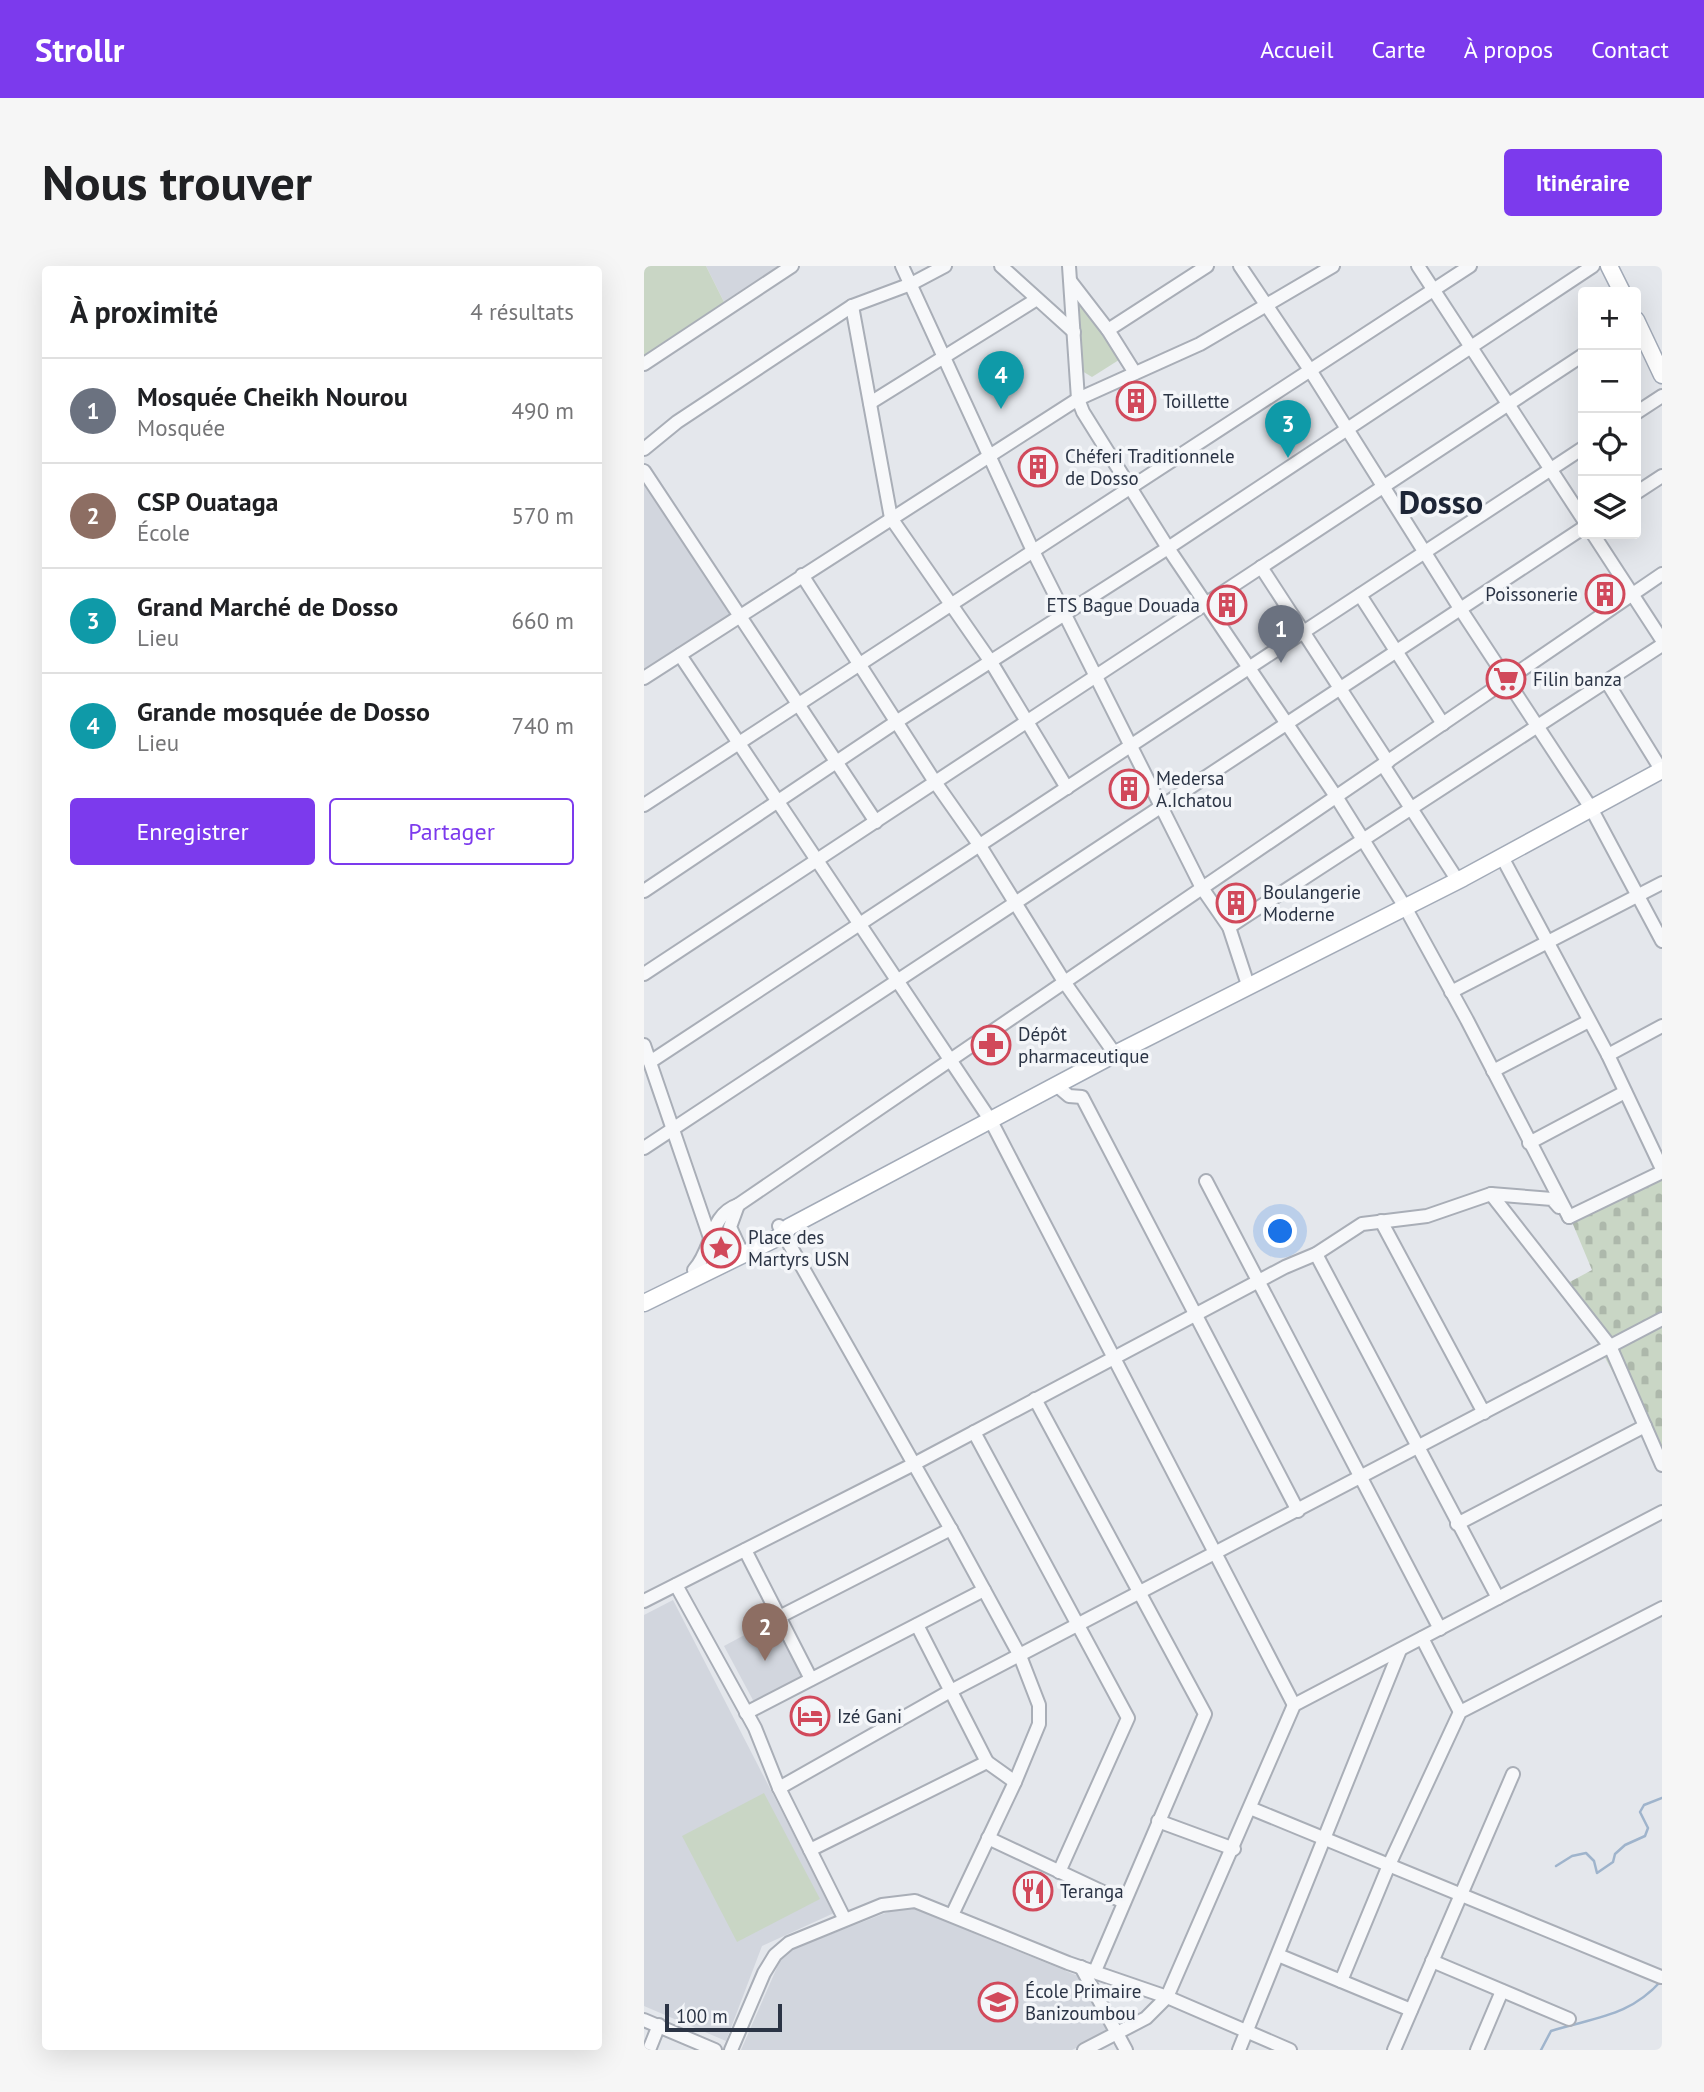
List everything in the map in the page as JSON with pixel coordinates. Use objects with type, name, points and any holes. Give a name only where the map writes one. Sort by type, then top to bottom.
[{"type":"main road","points":[[1609,266],[1620,287]]},
{"type":"main road","points":[[1641,331],[1662,375]]},
{"type":"main road","points":[[644,1303],[690,1275],[784,1229],[1248,985],[1458,881],[1662,771]]},
{"type":"street","points":[[644,364],[792,266]]},
{"type":"street","points":[[902,266],[1064,614],[1202,888],[1229,927],[1248,985]]},
{"type":"street","points":[[644,449],[677,422],[852,306],[911,284],[945,266]]},
{"type":"street","points":[[1001,266],[1074,332]]},
{"type":"street","points":[[1108,330],[1207,266]]},
{"type":"street","points":[[1240,266],[1310,370],[1506,681],[1591,808],[1662,941]]},
{"type":"street","points":[[644,678],[1078,399],[1200,344],[1333,266]]},
{"type":"street","points":[[1418,266],[1578,511]]},
{"type":"street","points":[[644,805],[1470,266]]},
{"type":"street","points":[[644,891],[896,722],[1168,548],[1592,266]]},
{"type":"street","points":[[1071,271],[1135,373]]},
{"type":"street","points":[[1071,271],[1078,399],[1168,548],[1337,798],[1405,907],[1569,1217]]},
{"type":"street","points":[[870,403],[1037,299]]},
{"type":"street","points":[[852,306],[891,518],[991,662],[1067,788]]},
{"type":"street","points":[[644,974],[1578,358]]},
{"type":"street","points":[[1641,410],[1662,396]]},
{"type":"street","points":[[650,1062],[1578,451]]},
{"type":"street","points":[[644,471],[876,822]]},
{"type":"street","points":[[1641,490],[1662,476]]},
{"type":"street","points":[[644,1148],[1578,530]]},
{"type":"street","points":[[1596,539],[1662,639]]},
{"type":"street","points":[[1261,567],[1340,688],[1458,881]]},
{"type":"street","points":[[690,1275],[706,1254],[710,1239],[722,1217],[738,1205],[1662,574]]},
{"type":"street","points":[[802,575],[935,782],[980,846],[1065,983],[1115,1054]]},
{"type":"street","points":[[1360,595],[1443,724]]},
{"type":"street","points":[[1229,927],[1662,645]]},
{"type":"street","points":[[680,655],[991,1121],[1294,1705]]},
{"type":"street","points":[[1607,682],[1662,771]]},
{"type":"street","points":[[1502,857],[1546,944],[1608,1055],[1662,1171],[1569,1217]]},
{"type":"street","points":[[1451,992],[1662,883]]},
{"type":"street","points":[[1493,1071],[1589,1021]]},
{"type":"street","points":[[1608,1055],[1662,1026]]},
{"type":"street","points":[[644,1045],[718,1262]]},
{"type":"street","points":[[1056,1084],[1069,1096],[1082,1097],[1298,1511]]},
{"type":"street","points":[[1529,1143],[1625,1092]]},
{"type":"street","points":[[1206,1181],[1440,1629]]},
{"type":"street","points":[[644,1601],[914,1464],[1196,1313],[1316,1254],[1362,1224],[1426,1216],[1491,1194],[1552,1199],[1569,1217]]},
{"type":"street","points":[[1491,1194],[1610,1346],[1662,1465]]},
{"type":"street","points":[[697,1206],[722,1217],[740,1250]]},
{"type":"street","points":[[1381,1222],[1484,1413]]},
{"type":"street","points":[[784,1229],[1020,1656],[1039,1705],[1039,1724],[1016,1782],[951,1915]]},
{"type":"street","points":[[1316,1254],[1498,1598]]},
{"type":"street","points":[[779,1788],[951,1691],[1216,1555],[1662,1319]]},
{"type":"street","points":[[1035,1399],[1205,1714],[1095,1971]]},
{"type":"street","points":[[1457,1524],[1645,1426]]},
{"type":"street","points":[[974,1432],[1128,1718],[1059,1872]]},
{"type":"street","points":[[1084,2050],[1146,2018],[1167,1997],[1234,1849],[1294,1705],[1662,1512]]},
{"type":"street","points":[[779,1617],[951,1529]]},
{"type":"street","points":[[745,1550],[811,1679]]},
{"type":"street","points":[[676,1585],[746,1713],[779,1788],[844,1918]]},
{"type":"street","points":[[746,1713],[984,1590]]},
{"type":"street","points":[[1341,1981],[1389,1865],[1460,1712],[1662,1608]]},
{"type":"street","points":[[917,1625],[987,1762],[1016,1782]]},
{"type":"street","points":[[1422,1638],[1460,1712]]},
{"type":"street","points":[[1239,2050],[1399,1650]]},
{"type":"street","points":[[810,1850],[987,1762]]},
{"type":"street","points":[[1394,2050],[1513,1774]]},
{"type":"street","points":[[1250,1808],[1661,1977]]},
{"type":"street","points":[[1158,1821],[1234,1849]]},
{"type":"street","points":[[988,1838],[1124,1902]]},
{"type":"street","points":[[731,2050],[775,1955],[789,1943],[844,1918],[881,1905],[915,1900],[1081,1967],[1167,1997],[1290,2050]]},
{"type":"street","points":[[1278,1955],[1411,2010]]},
{"type":"street","points":[[1432,1961],[1569,2019]]},
{"type":"street","points":[[1081,1967],[1126,2050]]},
{"type":"street","points":[[1478,2050],[1502,1991]]},
{"type":"street","points":[[644,2020],[715,2050]]},
{"type":"street","points":[[649,2050],[659,2025]]},
{"type":"shaded area","points":[[706,266],[786,266],[726,306]]},
{"type":"shaded area","points":[[644,476],[735,612],[644,671]]},
{"type":"shaded area","points":[[673,1600],[834,1913],[762,1946],[726,2041],[644,2006],[644,1615]]},
{"type":"shaded area","points":[[776,1618],[806,1675],[754,1702],[724,1646]]},
{"type":"shaded area","name":"École Primaire Banizoumbou","points":[[901,1907],[911,1907],[1078,1976],[1109,2031],[1072,2050],[741,2050],[782,1956],[790,1950]]},
{"type":"green space","points":[[644,266],[706,266],[726,306],[644,358]]},
{"type":"green space","points":[[1080,300],[1122,358],[1092,377],[1082,371],[1076,302]]},
{"type":"green space","points":[[1662,1177],[1662,1465],[1566,1284],[1592,1270],[1572,1222]]},
{"type":"green space","points":[[764,1793],[820,1899],[737,1942],[682,1836]]},
{"type":"waterway","points":[[1556,1866],[1572,1856],[1586,1853],[1594,1861],[1597,1873],[1613,1862],[1615,1854],[1625,1845],[1645,1836],[1648,1828],[1640,1812],[1644,1805],[1662,1798]]},
{"type":"waterway","points":[[1541,2050],[1551,2031],[1624,2009],[1637,2002],[1662,1980]]},
{"type":"place","name":"Toillette","points":[[1136,401]]},
{"type":"place","name":"Grande mosquée de Dosso","points":[[1001,409]]},
{"type":"place","name":"Grand Marché de Dosso","points":[[1288,458]]},
{"type":"place","name":"Chéferi Traditionnele de Dosso","points":[[1038,467]]},
{"type":"place","name":"Poissonerie","points":[[1605,594]]},
{"type":"place","name":"ETS Bague Douada","points":[[1227,605]]},
{"type":"place","name":"Mosquée Cheikh Nourou","points":[[1281,663]]},
{"type":"place","name":"Filin banza","points":[[1506,679]]},
{"type":"place","name":"Medersa A.Ichatou","points":[[1129,789]]},
{"type":"place","name":"Boulangerie Moderne","points":[[1236,903]]},
{"type":"place","name":"Dépôt pharmaceutique","points":[[991,1045]]},
{"type":"place","name":"Place des Martyrs USN","points":[[721,1248]]},
{"type":"place","name":"CSP Ouataga","points":[[765,1661]]},
{"type":"place","name":"Izé Gani","points":[[810,1716]]},
{"type":"place","name":"Teranga","points":[[1033,1891]]},
{"type":"place","name":"École Primaire Banizoumbou","points":[[998,2002]]},
{"type":"district","name":"Dosso","points":[[1441,501]]}]
